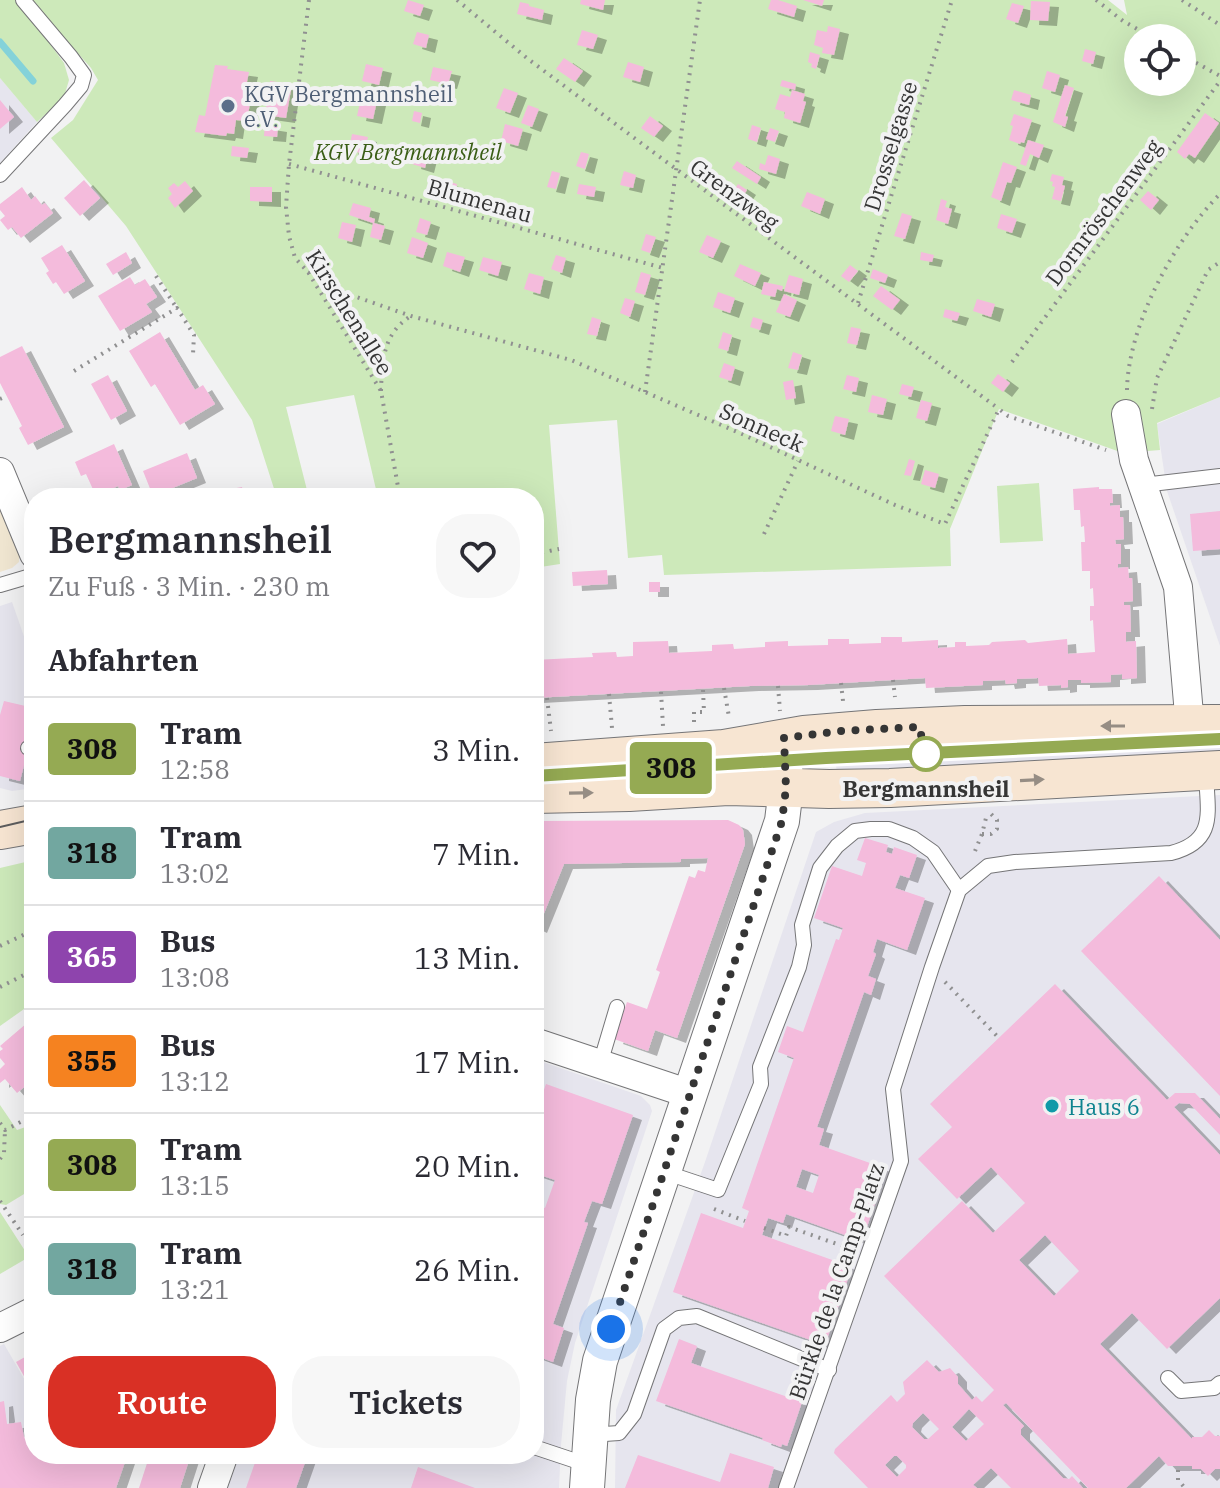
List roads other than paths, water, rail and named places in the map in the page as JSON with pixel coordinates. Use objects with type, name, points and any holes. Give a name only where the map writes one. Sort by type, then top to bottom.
[{"type":"main road","points":[[544,750],[724,749],[782,724],[842,731],[965,725],[1205,725]]},
{"type":"main road","points":[[544,794],[728,786],[890,788],[1213,771]]},
{"type":"main road","points":[[0,830],[24,826]]},
{"type":"street","points":[[1138,417],[1139,473],[1178,587],[1205,725]]},
{"type":"street","points":[[0,472],[24,530]]},
{"type":"street","points":[[588,1463],[600,1361],[782,821],[786,788],[782,724]]},
{"type":"street","points":[[544,1045],[690,1094]]},
{"type":"street","points":[[0,1328],[24,1316]]},
{"type":"street","points":[[212,1488],[220,1464]]},
{"type":"lane","points":[[0,175],[81,86],[84,75],[23,0]]},
{"type":"lane","points":[[1139,473],[1220,476]]},
{"type":"lane","points":[[0,585],[24,578]]},
{"type":"lane","points":[[664,1172],[718,1190],[761,1084],[760,1067],[799,967],[804,945],[802,925],[820,868],[837,846],[855,831],[889,829],[913,838],[933,852],[959,890],[988,866],[1171,853],[1188,848],[1200,839],[1205,829],[1213,771]]},
{"type":"lane","name":"Bürkle de la Camp-Platz","points":[[786,1488],[901,1161],[893,1089],[959,890]]},
{"type":"lane","points":[[600,1064],[617,1007]]},
{"type":"lane","points":[[544,1450],[588,1463],[619,1433],[634,1414],[664,1329],[679,1318],[697,1316],[829,1370]]},
{"type":"lane","points":[[1168,1378],[1181,1391],[1214,1388],[1220,1383]]},
{"type":"waterway","points":[[0,42],[33,81]]},
{"type":"tram line","points":[[544,775],[1220,739]]},
{"type":"tram line","name":"308","points":[[544,775],[1220,739]]},
{"type":"tram line","points":[[0,827],[24,821]]},
{"type":"place","name":"KGV Bergmannsheil e.V.","points":[[228,106]]},
{"type":"place","name":"Bergmannsheil","points":[[926,754]]},
{"type":"place","name":"Haus 6","points":[[1052,1106]]},
{"type":"park label","name":"KGV Bergmannsheil","points":[[408,151]]}]
